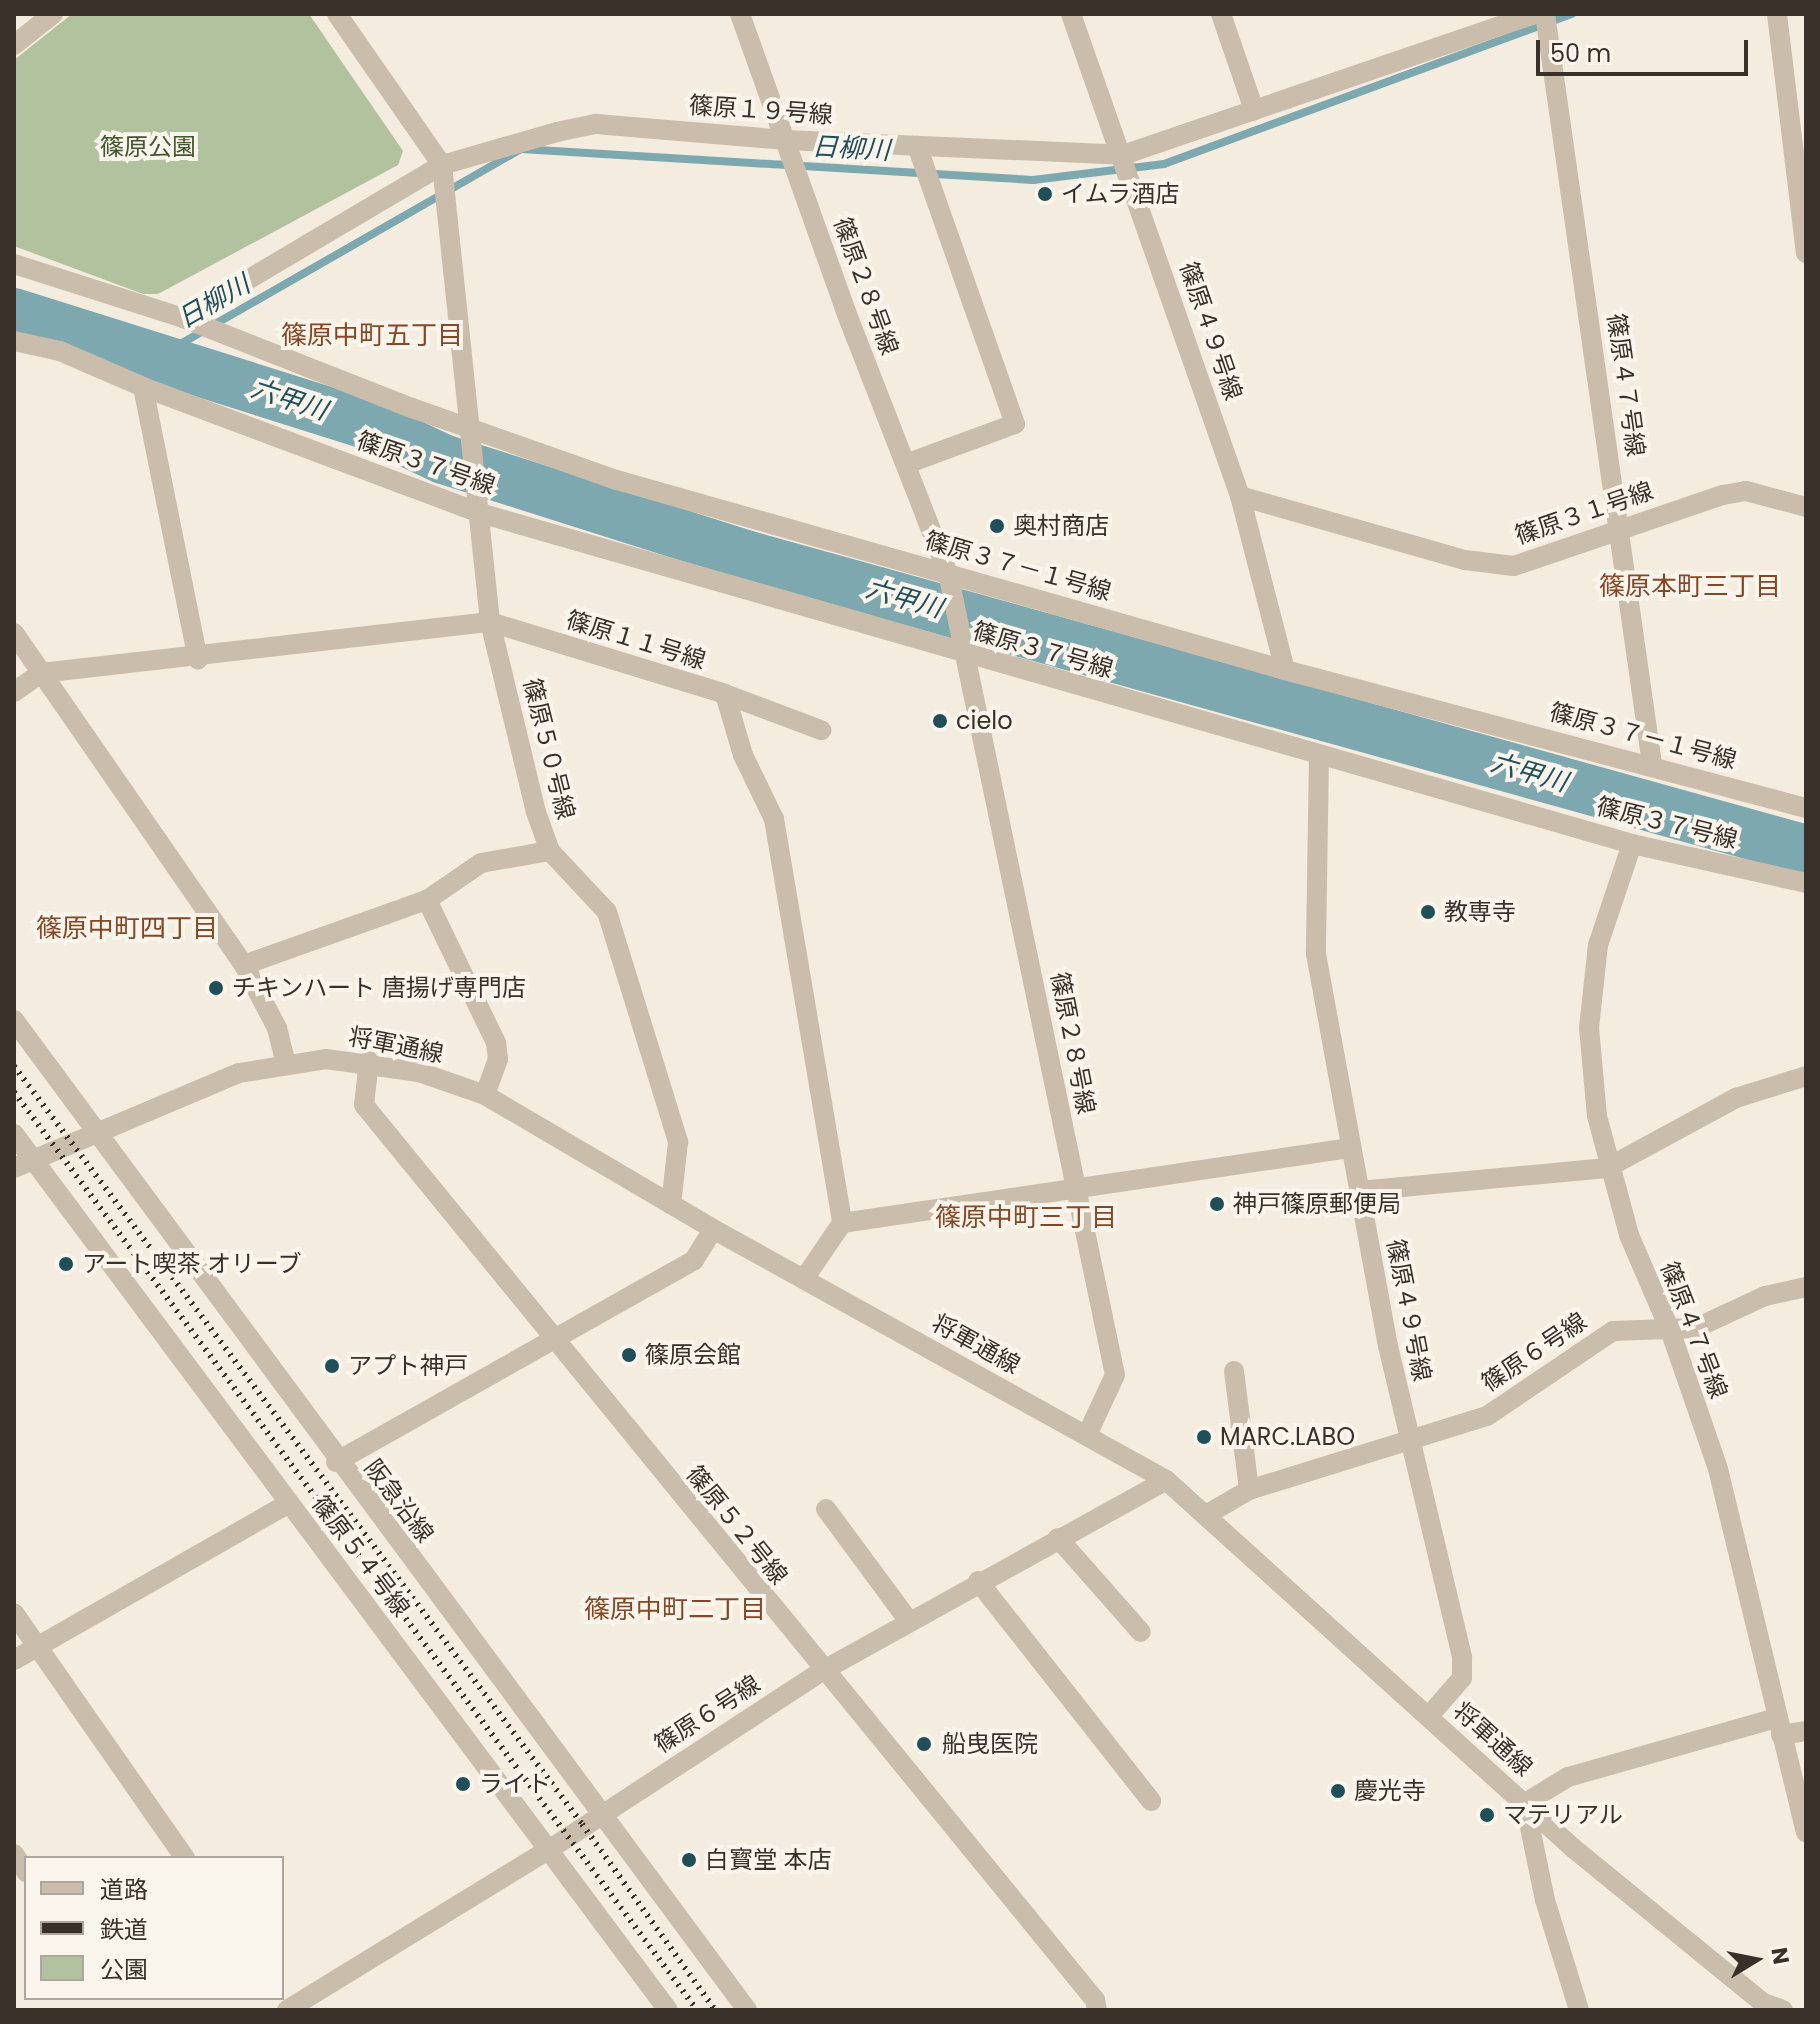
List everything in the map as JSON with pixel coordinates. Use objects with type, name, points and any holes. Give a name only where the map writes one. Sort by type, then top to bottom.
[{"type":"street","points":[[14,45],[53,14]]},
{"type":"street","points":[[337,14],[442,168],[471,429]]},
{"type":"street","name":"篠原２８号線","points":[[740,14],[948,573],[1115,1375],[1087,1435]]},
{"type":"street","name":"篠原４９号線","points":[[1071,14],[1124,156],[1240,496],[1285,670]]},
{"type":"street","points":[[1221,14],[1254,110]]},
{"type":"street","name":"篠原１９号線","points":[[185,319],[442,168],[596,124],[786,143],[1124,156],[1536,14]]},
{"type":"street","name":"篠原４７号線","points":[[1545,14],[1621,526],[1652,764]]},
{"type":"street","points":[[1777,14],[1806,253]]},
{"type":"street","points":[[906,464],[1015,424],[919,150]]},
{"type":"street","points":[[14,264],[185,319]]},
{"type":"street","name":"篠原３７－１号線","points":[[185,319],[471,429],[617,480],[1285,670],[1652,764],[1806,808]]},
{"type":"street","points":[[14,341],[60,351],[143,387],[198,659]]},
{"type":"street","name":"篠原３７号線","points":[[143,387],[480,513],[965,655],[1632,844],[1806,883]]},
{"type":"street","name":"篠原５０号線","points":[[471,429],[490,622],[550,851],[607,912],[678,1142],[671,1205]]},
{"type":"street","name":"篠原３１号線","points":[[1240,496],[1465,560],[1514,566],[1565,552],[1621,526],[1746,491],[1806,507]]},
{"type":"street","name":"篠原１１号線","points":[[41,673],[198,659],[490,622],[725,694],[743,755],[774,819],[842,1223]]},
{"type":"street","points":[[14,633],[244,965],[277,1028],[286,1065]]},
{"type":"street","points":[[14,692],[41,673]]},
{"type":"street","points":[[725,694],[821,730]]},
{"type":"street","name":"篠原４９号線","points":[[1319,755],[1316,954],[1350,1148],[1410,1439],[1462,1657],[1462,1678],[1429,1716]]},
{"type":"street","name":"篠原４７号線","points":[[1632,844],[1598,945],[1589,1028],[1607,1168],[1670,1330],[1718,1469],[1806,1833]]},
{"type":"street","points":[[244,965],[427,900],[481,863],[550,851]]},
{"type":"street","points":[[427,900],[496,1043],[498,1059],[485,1095]]},
{"type":"street","name":"阪急沿線","points":[[14,1020],[336,1462],[603,1812],[747,2010]]},
{"type":"street","name":"将軍通線","points":[[23,1164],[239,1073],[326,1059],[369,1061],[485,1095],[713,1229],[1166,1480],[1525,1803],[1767,2008]]},
{"type":"street","name":"篠原５２号線","points":[[369,1061],[364,1105],[822,1671],[1095,2000],[1097,2010]]},
{"type":"street","points":[[1359,1191],[1607,1168],[1736,1098],[1806,1076]]},
{"type":"street","name":"篠原５４号線","points":[[14,1134],[23,1164],[289,1503],[668,2010]]},
{"type":"street","points":[[804,1279],[842,1223],[1350,1148]]},
{"type":"street","points":[[336,1462],[555,1342],[694,1260],[713,1229]]},
{"type":"street","name":"篠原６号線","points":[[1206,1515],[1249,1490],[1487,1416],[1613,1331],[1696,1328],[1765,1296],[1806,1287]]},
{"type":"street","points":[[1234,1371],[1249,1490]]},
{"type":"street","name":"篠原６号線","points":[[286,2007],[550,1849],[822,1671],[978,1581],[1166,1480]]},
{"type":"street","points":[[14,1660],[289,1503]]},
{"type":"street","points":[[826,1509],[909,1621]]},
{"type":"street","points":[[1058,1538],[1141,1632]]},
{"type":"street","points":[[978,1581],[1151,1801]]},
{"type":"street","points":[[14,1613],[184,1856]]},
{"type":"street","points":[[1579,2010],[1545,1900],[1525,1803],[1568,1777],[1779,1727],[1806,1731]]},
{"type":"green space","name":"篠原公園","points":[[72,14],[309,14],[403,151],[398,165],[158,294],[143,294],[14,246],[14,60]]},
{"type":"waterway","name":"日柳川","points":[[156,358],[521,149],[1033,180],[1164,164],[1572,14]]},
{"type":"waterway","name":"六甲川","points":[[14,313],[373,426],[443,459],[749,556],[1806,850]]},
{"type":"railway","points":[[14,1066],[582,1824],[715,2010]]},
{"type":"railway","points":[[14,1092],[697,2010]]},
{"type":"place","name":"イムラ酒店","points":[[1045,194]]},
{"type":"place","name":"奥村商店","points":[[997,526]]},
{"type":"place","name":"cielo","points":[[940,721]]},
{"type":"place","name":"教専寺","points":[[1428,912]]},
{"type":"place","name":"チキンハート 唐揚げ専門店","points":[[216,988]]},
{"type":"place","name":"神戸篠原郵便局","points":[[1217,1204]]},
{"type":"place","name":"アート喫茶 オリーブ","points":[[66,1264]]},
{"type":"place","name":"篠原会館","points":[[629,1355]]},
{"type":"place","name":"アプト神戸","points":[[332,1366]]},
{"type":"place","name":"MARC.LABO","points":[[1204,1437]]},
{"type":"place","name":"船曳医院","points":[[924,1744]]},
{"type":"place","name":"ライト","points":[[463,1784]]},
{"type":"place","name":"慶光寺","points":[[1338,1791]]},
{"type":"place","name":"マテリアル","points":[[1487,1815]]},
{"type":"place","name":"白寳堂 本店","points":[[689,1860]]},
{"type":"district","name":"篠原中町五丁目","points":[[372,336]]},
{"type":"district","name":"篠原本町三丁目","points":[[1690,587]]},
{"type":"district","name":"篠原中町四丁目","points":[[127,929]]},
{"type":"district","name":"篠原中町三丁目","points":[[1026,1218]]},
{"type":"district","name":"篠原中町二丁目","points":[[675,1610]]}]
